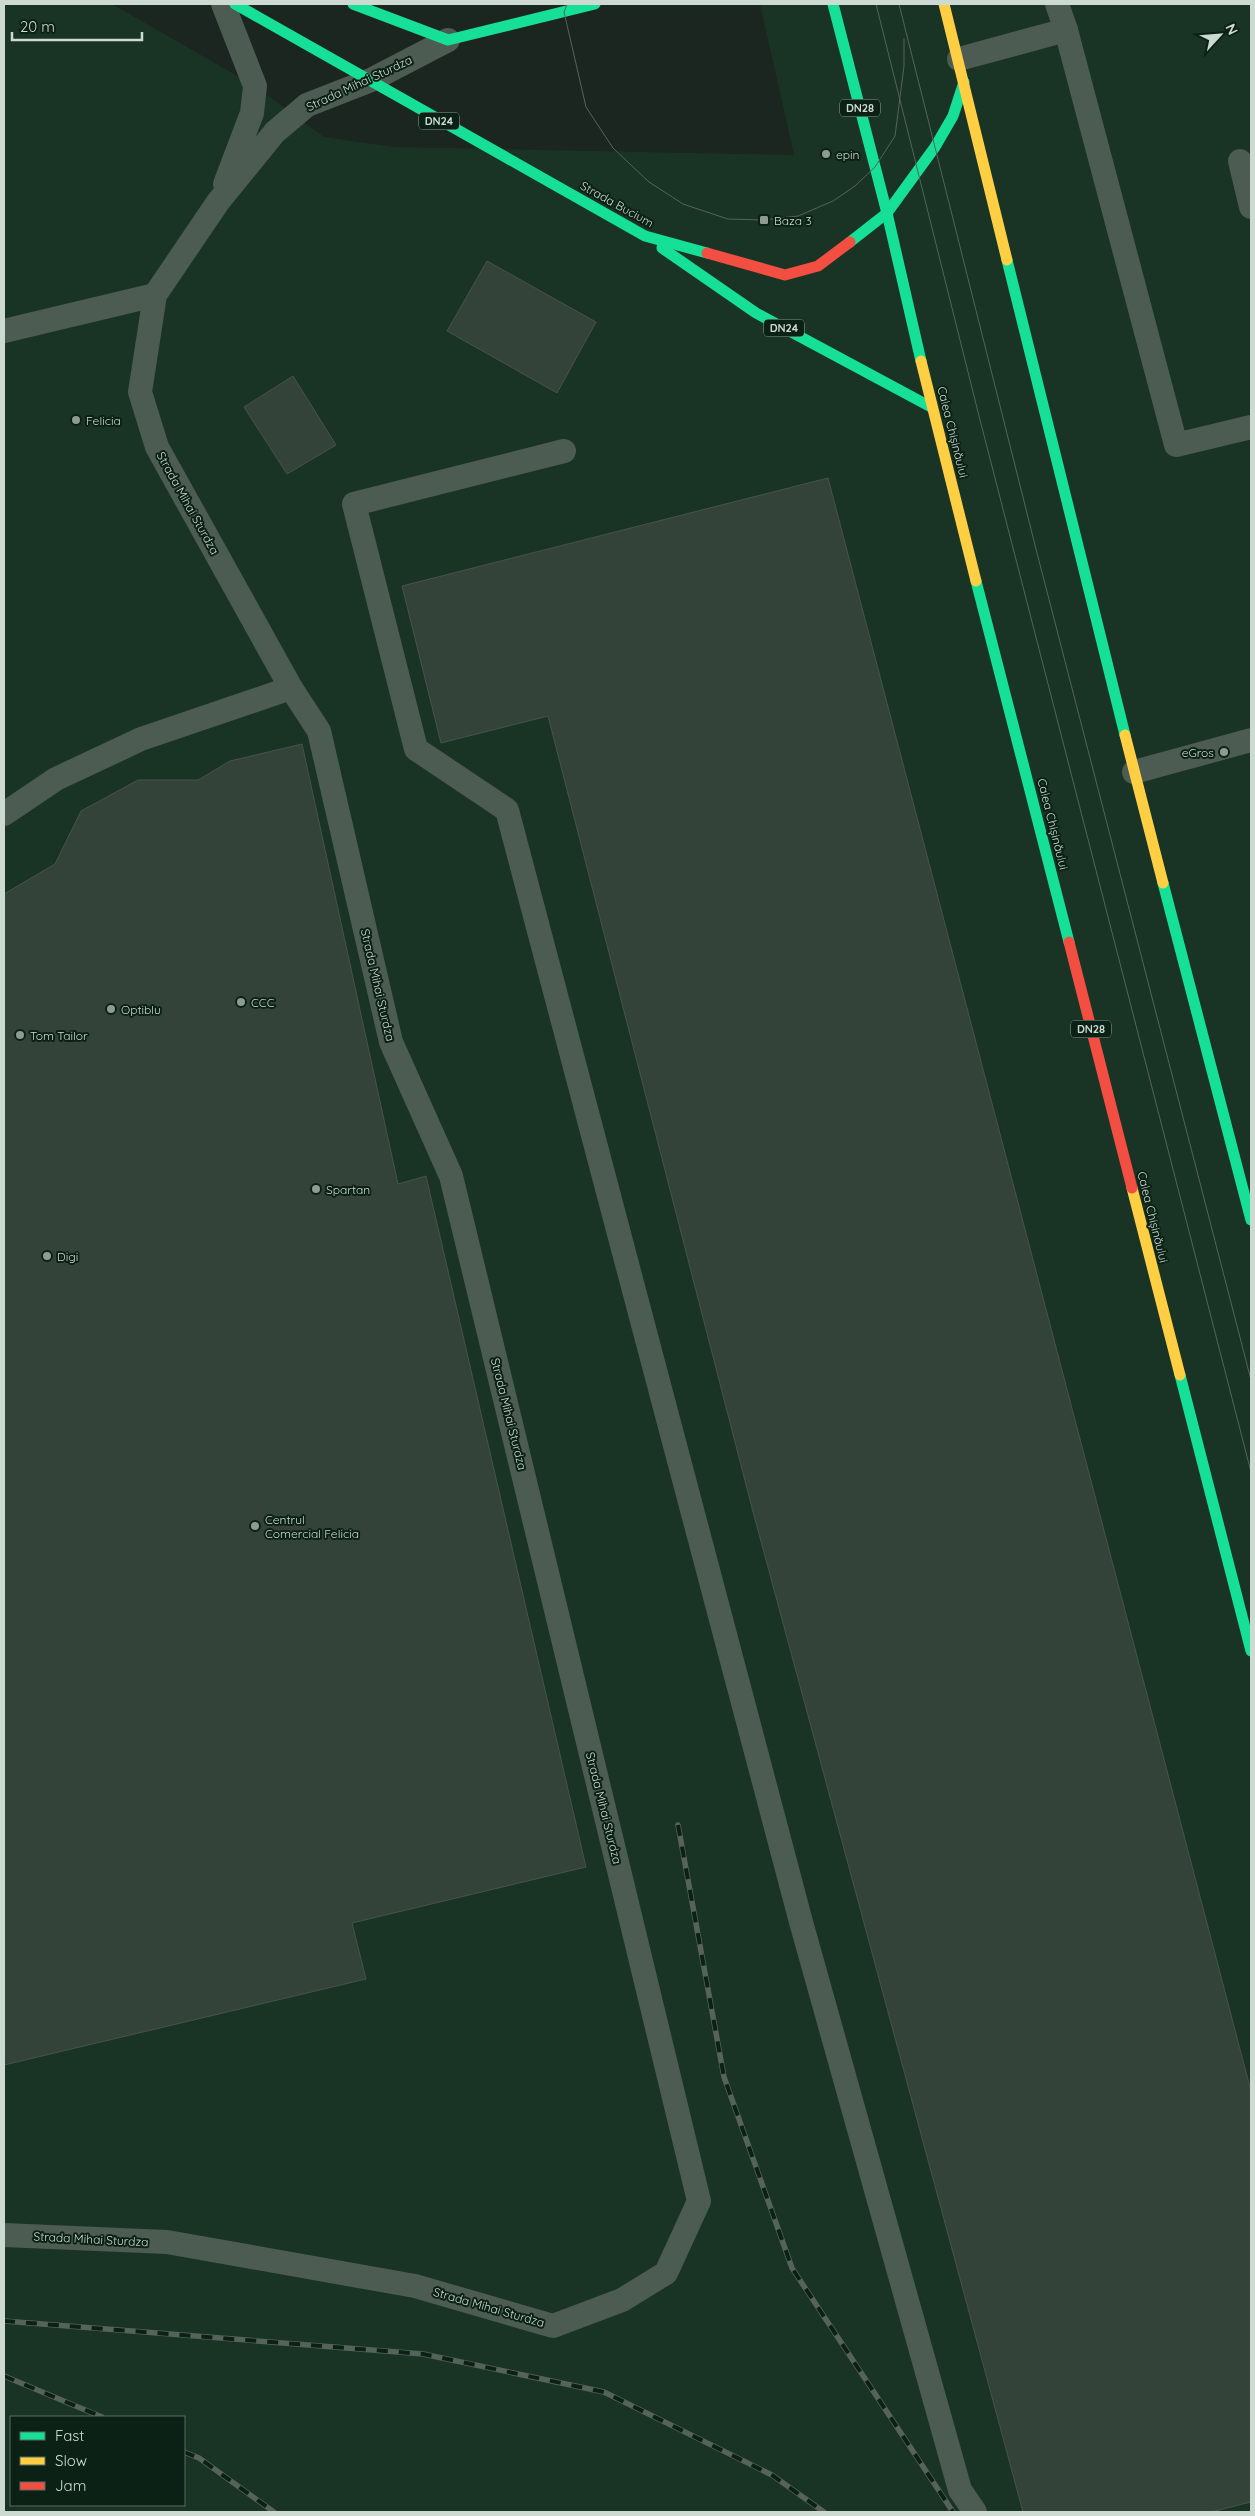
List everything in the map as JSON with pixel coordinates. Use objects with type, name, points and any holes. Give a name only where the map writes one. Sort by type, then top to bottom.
[{"type":"main road","name":"Strada Bucium","points":[[236,4],[371,80],[432,118],[645,236],[785,275],[818,266],[887,213],[935,147],[953,116],[964,82]]},
{"type":"main road","points":[[353,4],[448,40],[595,4]]},
{"type":"main road","name":"Calea Chișinăului","points":[[833,4],[887,213],[931,406],[1251,1651]]},
{"type":"main road","points":[[933,4],[945,9],[959,58],[996,218],[1134,772],[1251,1220]]},
{"type":"main road","name":"DN24","points":[[645,236],[756,313],[931,406]]},
{"type":"lane","name":"Strada Mihai Sturdza","points":[[218,202],[252,113],[256,86],[223,4]]},
{"type":"lane","points":[[1057,4],[1066,30],[1176,445],[1251,427]]},
{"type":"lane","points":[[959,58],[1066,30]]},
{"type":"lane","name":"Strada Mihai Sturdza","points":[[4,2234],[167,2242],[415,2286],[553,2326],[622,2300],[666,2273],[699,2201],[452,1176],[391,1042],[319,731],[291,688],[157,447],[140,392],[155,294],[218,202],[275,132],[308,105],[371,80],[448,40]]},
{"type":"lane","points":[[1240,162],[1251,207]]},
{"type":"lane","points":[[4,330],[155,294]]},
{"type":"lane","points":[[564,451],[354,504],[416,750],[507,810],[801,1922],[960,2490],[975,2512]]},
{"type":"lane","points":[[4,814],[56,779],[141,739],[291,688]]},
{"type":"lane","points":[[1134,772],[1251,740]]},
{"type":"shaded area","points":[[4,4],[112,4],[255,86],[324,137],[394,147],[794,155],[760,4],[1251,4],[1251,2512],[4,2512]]},
{"type":"building","points":[[487,261],[596,322],[557,393],[447,331]]},
{"type":"building","points":[[293,376],[336,445],[287,474],[244,407]]},
{"type":"building","points":[[828,478],[1251,2091],[1251,2502],[1211,2512],[1023,2512],[752,1508],[548,716],[441,743],[402,586]]},
{"type":"building","name":"Centrul Comercial Felicia","points":[[302,744],[398,1184],[426,1176],[586,1867],[352,1923],[366,1979],[4,2065],[4,894],[55,864],[81,811],[138,780],[198,780],[230,761]]},
{"type":"tram line","points":[[567,4],[564,12],[586,107],[613,148],[649,182],[683,204],[728,219],[764,220],[798,216],[833,201],[855,186],[875,167],[895,136],[904,66],[904,39]]},
{"type":"tram line","points":[[876,4],[979,416],[1251,1472]]},
{"type":"tram line","points":[[899,4],[1037,553],[1251,1380]]},
{"type":"railway","points":[[678,1825],[724,2077],[792,2268],[953,2512]]},
{"type":"railway","points":[[4,2321],[423,2354],[604,2392],[772,2475],[824,2512]]},
{"type":"railway","points":[[4,2376],[100,2416]]},
{"type":"railway","points":[[185,2452],[199,2458],[274,2512]]},
{"type":"traffic: fast","points":[[235,4],[645,236],[707,253]]},
{"type":"traffic: fast","points":[[353,4],[448,40],[595,4]]},
{"type":"traffic: fast","points":[[833,4],[887,213],[921,361]]},
{"type":"traffic: fast","points":[[850,242],[887,213],[935,147],[953,116],[964,82]]},
{"type":"traffic: fast","points":[[662,248],[756,313],[931,407]]},
{"type":"traffic: fast","points":[[1007,260],[1125,735]]},
{"type":"traffic: fast","points":[[976,581],[1069,942]]},
{"type":"traffic: fast","points":[[1163,883],[1251,1220]]},
{"type":"traffic: fast","points":[[1180,1375],[1251,1651]]},
{"type":"traffic: slow","points":[[944,4],[1007,260]]},
{"type":"traffic: slow","points":[[921,361],[976,581]]},
{"type":"traffic: slow","points":[[1125,735],[1163,883]]},
{"type":"traffic: slow","points":[[1132,1188],[1180,1375]]},
{"type":"traffic: jam","points":[[707,253],[785,275],[818,266],[850,242]]},
{"type":"traffic: jam","points":[[1069,942],[1132,1188]]},
{"type":"place","name":"epin","points":[[826,154]]},
{"type":"place","name":"Baza 3","points":[[764,220]]},
{"type":"place","name":"Felicia","points":[[76,420]]},
{"type":"place","name":"eGros","points":[[1224,752]]},
{"type":"place","name":"CCC","points":[[241,1002]]},
{"type":"place","name":"Optiblu","points":[[111,1009]]},
{"type":"place","name":"Tom Tailor","points":[[20,1035]]},
{"type":"place","name":"Spartan","points":[[316,1189]]},
{"type":"place","name":"Digi","points":[[47,1256]]},
{"type":"place","name":"Centrul Comercial Felicia","points":[[255,1526]]}]
